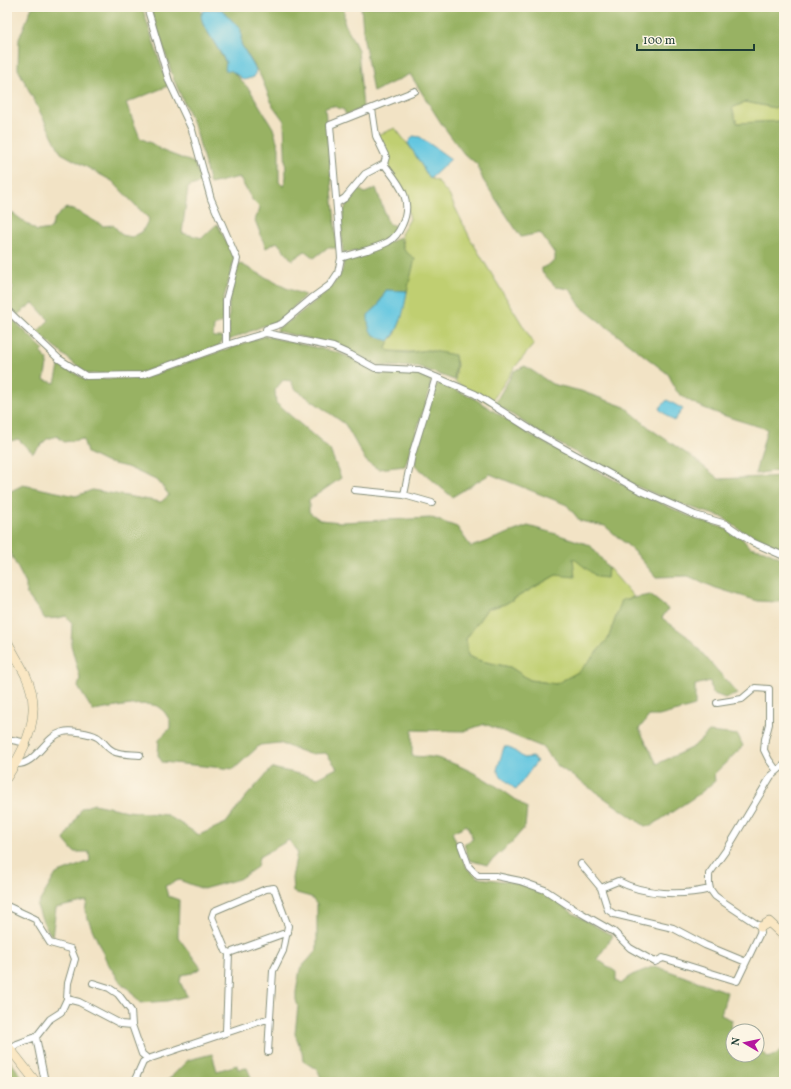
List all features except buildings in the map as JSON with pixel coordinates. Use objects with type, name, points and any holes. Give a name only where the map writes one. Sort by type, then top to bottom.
[{"type":"street","points":[[147,7],[169,81],[192,130],[212,199],[237,259],[226,300],[226,345]]},
{"type":"street","points":[[266,333],[266,329],[282,324],[312,298],[330,285],[338,273],[341,258],[330,125],[415,91]]},
{"type":"street","points":[[337,202],[345,198],[365,174],[384,164],[386,157],[376,136],[372,109]]},
{"type":"street","points":[[341,258],[364,252],[390,241],[398,232],[406,216],[406,203],[400,186],[384,164]]},
{"type":"street","points":[[7,310],[59,359],[86,376],[142,375],[226,345],[266,333],[333,348],[351,355],[375,368],[419,370],[475,394],[538,434],[637,489],[695,515],[726,524],[752,542],[784,556]]},
{"type":"street","points":[[404,495],[412,455],[436,377]]},
{"type":"street","points":[[354,490],[404,495],[432,503]]},
{"type":"street","points":[[7,777],[26,743],[32,722],[33,699],[26,677],[8,646]]},
{"type":"street","points":[[717,703],[742,699],[755,688],[769,689],[769,724],[764,750],[777,771]]},
{"type":"street","points":[[15,764],[22,765],[55,736],[62,732],[97,737],[108,749],[114,752],[140,755]]},
{"type":"street","points":[[7,739],[26,743]]},
{"type":"street","points":[[761,927],[722,902],[710,890],[709,874],[729,846],[771,776],[784,765]]},
{"type":"street","points":[[460,845],[469,867],[478,876],[496,876],[520,881],[545,890],[574,910],[614,932],[630,948],[655,962],[663,958],[737,981],[760,933],[761,927],[769,922],[784,936]]},
{"type":"street","points":[[581,864],[601,888],[608,910],[614,914],[674,928],[705,945],[746,962]]},
{"type":"street","points":[[601,888],[618,881],[628,887],[661,892],[696,893],[710,890]]},
{"type":"street","points":[[226,1031],[229,953],[226,951],[212,918],[214,911],[266,889],[274,888],[287,918],[288,932],[283,951],[273,971],[268,1052]]},
{"type":"street","points":[[7,906],[35,919],[50,942],[71,949],[75,959],[68,983],[67,999],[61,1012],[50,1019],[36,1037],[9,1047],[36,1082]]},
{"type":"street","points":[[229,953],[288,932]]},
{"type":"street","points":[[92,983],[109,988],[118,994],[131,1011],[132,1025],[142,1054],[148,1059]]},
{"type":"street","points":[[67,999],[79,1002],[121,1024],[132,1025]]},
{"type":"street","points":[[134,1082],[143,1062],[148,1059],[226,1031],[270,1018]]},
{"type":"street","points":[[36,1037],[45,1082]]},
{"type":"green space","points":[[32,7],[142,7],[168,86],[126,103],[140,138],[163,151],[194,163],[202,182],[188,187],[182,233],[202,238],[217,224],[235,258],[223,301],[222,322],[214,326],[213,337],[223,337],[219,346],[141,373],[86,374],[37,332],[49,320],[33,303],[17,315],[9,304],[7,299],[14,288],[7,280],[7,209],[37,231],[51,229],[54,219],[66,208],[79,212],[103,226],[113,225],[122,235],[132,237],[142,232],[149,219],[112,181],[61,153],[18,69],[19,39]]},
{"type":"green space","points":[[150,7],[200,7],[203,24],[226,63],[250,90],[273,128],[279,148],[279,182],[284,187],[286,177],[284,121],[273,106],[261,77],[241,44],[241,30],[222,10],[222,7],[344,7],[344,22],[358,50],[363,108],[346,115],[344,110],[333,106],[325,108],[337,248],[327,248],[314,258],[305,251],[292,260],[277,242],[266,248],[255,220],[260,208],[253,201],[239,177],[210,184],[196,130],[174,80]]},
{"type":"green space","points":[[361,7],[784,7],[784,106],[775,108],[746,102],[732,108],[737,123],[784,121],[784,469],[755,474],[767,429],[717,413],[681,396],[675,389],[668,374],[581,307],[570,289],[556,287],[542,272],[542,268],[555,261],[555,254],[540,233],[521,237],[483,180],[477,164],[464,154],[441,123],[410,74],[373,92],[364,40]]},
{"type":"green space","points":[[746,102],[775,108],[784,106],[784,121],[737,123],[732,108]]},
{"type":"green space","points":[[395,128],[413,151],[429,178],[437,181],[449,195],[471,240],[534,344],[515,367],[490,404],[455,382],[457,364],[455,357],[429,350],[411,352],[389,351],[386,348],[389,341],[395,335],[401,320],[414,260],[404,250],[401,234],[410,219],[403,187],[384,164],[386,157],[376,136]]},
{"type":"green space","points":[[376,188],[388,223],[395,226],[389,240],[362,251],[343,253],[342,218],[347,203],[359,189],[365,193]]},
{"type":"green space","points":[[400,237],[404,250],[415,259],[407,291],[386,290],[378,306],[368,315],[374,335],[389,341],[386,348],[389,351],[408,353],[427,350],[455,355],[456,365],[454,380],[419,367],[383,366],[329,344],[277,331],[278,328],[303,311],[330,287],[342,272],[344,261],[357,254]]},
{"type":"green space","points":[[239,263],[286,288],[305,295],[281,321],[263,326],[229,340],[229,300]]},
{"type":"green space","points":[[7,314],[44,350],[40,352],[48,360],[44,380],[55,383],[60,363],[84,379],[143,378],[265,336],[336,352],[349,357],[372,371],[411,372],[426,376],[431,380],[430,390],[405,466],[378,469],[366,461],[345,424],[294,388],[291,381],[283,380],[275,390],[276,403],[330,450],[341,478],[309,500],[309,512],[320,520],[341,522],[432,518],[457,527],[471,547],[528,526],[590,545],[608,567],[607,578],[597,577],[573,558],[575,577],[556,575],[505,604],[487,609],[466,639],[468,656],[481,661],[510,667],[530,680],[556,684],[580,671],[608,639],[622,600],[650,595],[668,609],[662,618],[688,637],[738,694],[725,698],[712,693],[710,681],[695,685],[695,706],[659,716],[649,716],[639,729],[657,764],[693,747],[709,732],[738,735],[743,746],[714,774],[715,781],[699,794],[651,826],[645,826],[558,766],[542,747],[485,724],[464,731],[412,730],[412,756],[437,758],[462,767],[485,779],[527,808],[525,827],[512,842],[487,865],[469,860],[464,844],[473,839],[467,825],[452,832],[467,868],[479,878],[512,882],[541,890],[574,914],[613,936],[597,959],[616,972],[616,981],[621,984],[632,975],[655,966],[727,992],[721,1015],[732,1020],[731,1023],[725,1023],[725,1063],[765,1063],[765,1055],[769,1058],[784,1049],[784,1082],[324,1082],[316,1069],[303,1061],[302,1052],[295,1034],[298,1006],[296,992],[300,969],[317,950],[317,905],[311,897],[293,892],[292,878],[297,852],[289,840],[259,857],[257,867],[239,879],[203,889],[179,880],[165,886],[168,896],[179,900],[178,937],[201,968],[192,973],[181,975],[180,982],[187,996],[167,1001],[140,1003],[127,987],[123,986],[107,962],[85,911],[87,901],[56,908],[52,936],[41,918],[37,906],[56,874],[90,861],[89,852],[74,852],[64,840],[82,808],[94,804],[127,811],[167,815],[199,835],[226,823],[244,799],[272,768],[317,778],[337,768],[326,753],[309,754],[279,743],[260,745],[234,769],[162,762],[158,755],[159,740],[170,728],[170,721],[161,708],[155,705],[138,704],[93,711],[78,687],[80,678],[71,645],[72,623],[66,616],[45,619],[26,593],[26,584],[7,547],[7,493],[23,485],[76,496],[92,490],[161,502],[169,495],[158,481],[127,467],[105,462],[87,453],[83,439],[64,442],[57,436],[47,439],[33,453],[18,439],[7,442]]},
{"type":"green space","points":[[525,366],[552,384],[581,391],[625,407],[652,430],[693,458],[719,479],[784,476],[784,553],[753,539],[722,517],[680,504],[638,487],[538,432],[495,403],[514,371]]},
{"type":"green space","points":[[438,383],[472,397],[534,437],[637,492],[695,519],[724,528],[741,537],[749,547],[764,550],[784,559],[784,601],[758,601],[716,588],[688,576],[656,577],[633,550],[605,526],[580,521],[567,505],[490,474],[452,497],[415,465],[416,447],[433,392]]},
{"type":"green space","points":[[573,558],[607,578],[608,567],[634,597],[622,600],[608,639],[580,671],[556,684],[530,680],[510,667],[481,661],[468,656],[466,639],[487,609],[505,604],[556,575]]},
{"type":"green space","points":[[212,1054],[217,1071],[237,1065],[238,1069],[247,1068],[253,1082],[166,1082],[188,1060]]},
{"type":"green space","points":[[7,1057],[26,1082],[7,1082]]},
{"type":"water","points":[[212,9],[222,10],[241,30],[241,44],[256,70],[254,77],[244,80],[232,71],[225,70],[226,62],[203,24],[201,16],[203,11]]},
{"type":"water","points":[[413,136],[420,137],[451,159],[430,179],[408,143]]},
{"type":"water","points":[[386,290],[407,291],[400,323],[389,341],[372,333],[368,321],[368,315],[378,306]]},
{"type":"water","points":[[667,400],[683,409],[674,421],[659,409]]},
{"type":"water","points":[[504,747],[509,747],[524,758],[532,757],[537,761],[516,790],[500,775],[497,770]]}]
